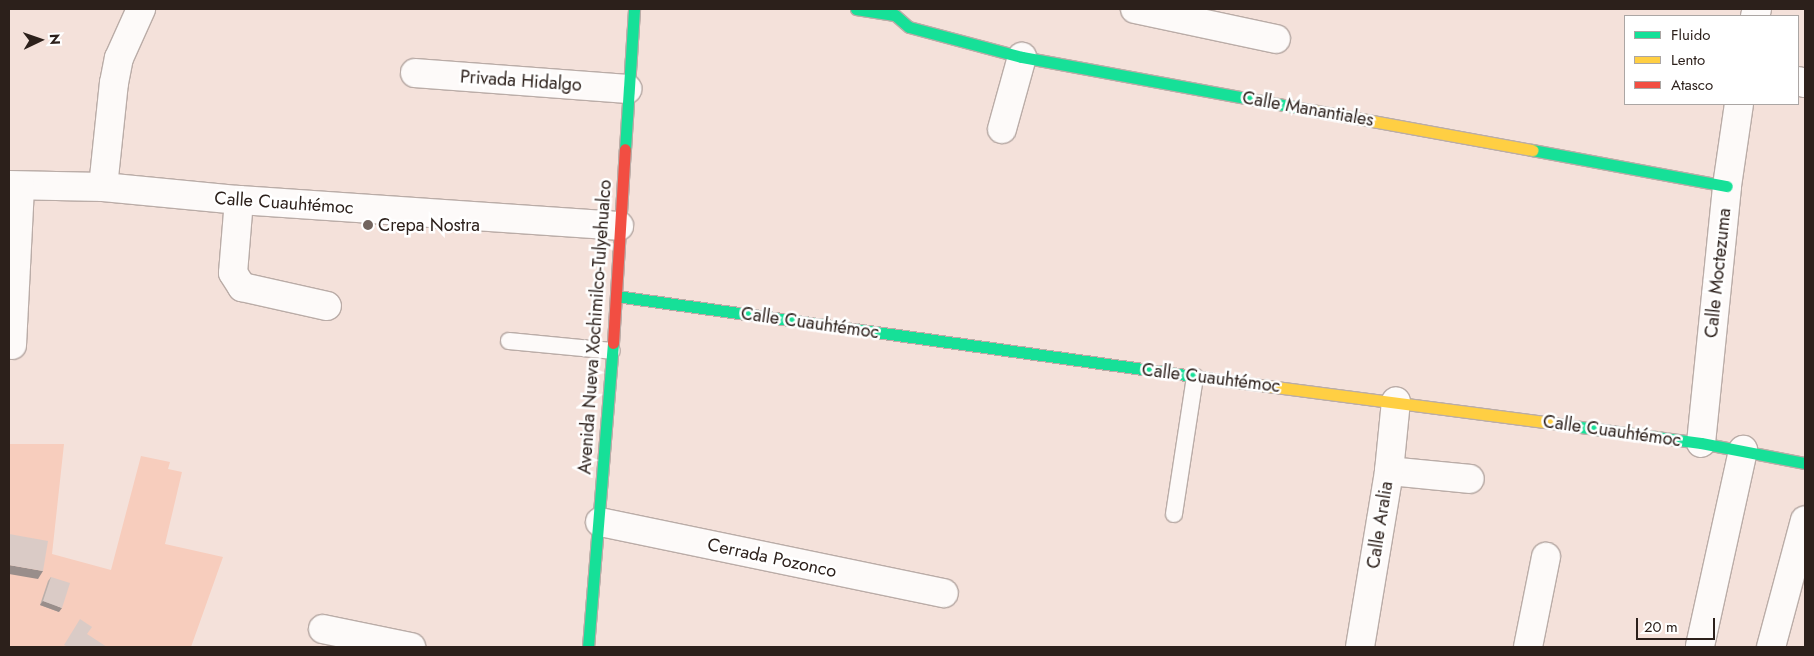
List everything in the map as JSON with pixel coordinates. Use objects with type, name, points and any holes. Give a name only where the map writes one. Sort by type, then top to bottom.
[{"type":"street","points":[[103,187],[114,83],[119,58],[141,9]]},
{"type":"street","name":"Avenida Nueva Xochimilco-Tulyehualco","points":[[588,647],[600,522],[616,296],[627,89],[634,9]]},
{"type":"street","name":"Calle Manantiales","points":[[856,9],[896,12],[909,27],[1022,57],[1727,186]]},
{"type":"street","points":[[1135,9],[1276,39]]},
{"type":"street","points":[[1002,129],[1022,57]]},
{"type":"street","name":"Privada Hidalgo","points":[[415,73],[627,89]]},
{"type":"street","name":"Calle Moctezuma","points":[[1701,443],[1727,186],[1739,105]]},
{"type":"street","points":[[12,345],[14,186]]},
{"type":"street","name":"Calle Cuauhtémoc","points":[[14,186],[103,187],[239,200],[620,226]]},
{"type":"street","points":[[239,200],[233,273],[242,287],[327,306]]},
{"type":"street","name":"Calle Cuauhtémoc","points":[[616,296],[1195,377],[1396,401],[1701,443],[1805,463]]},
{"type":"street","name":"Calle Aralia","points":[[1360,647],[1388,471],[1396,401]]},
{"type":"street","points":[[1700,646],[1743,450]]},
{"type":"street","points":[[1388,471],[1470,479]]},
{"type":"street","points":[[1771,647],[1805,520]]},
{"type":"street","name":"Cerrada Pozonco","points":[[600,522],[944,593]]},
{"type":"street","points":[[1528,647],[1546,557]]},
{"type":"street","points":[[323,629],[411,647]]},
{"type":"lane","points":[[509,341],[612,351]]},
{"type":"lane","points":[[1174,514],[1195,377]]},
{"type":"shaded area","points":[[9,444],[64,444],[52,554],[111,570],[141,456],[170,462],[168,469],[182,472],[165,544],[223,557],[191,647],[9,647]]},
{"type":"building","points":[[9,534],[48,541],[43,571],[9,565]]},
{"type":"building","points":[[51,577],[70,583],[62,608],[43,601]]},
{"type":"building","points":[[80,619],[92,627],[87,634],[107,647],[68,647],[64,645]]},
{"type":"traffic: fast","points":[[625,149],[634,9]]},
{"type":"traffic: fast","points":[[856,9],[895,15],[909,27],[1022,57],[1317,111]]},
{"type":"traffic: fast","points":[[1532,150],[1727,186]]},
{"type":"traffic: fast","points":[[616,296],[1229,381]]},
{"type":"traffic: fast","points":[[588,647],[613,343]]},
{"type":"traffic: fast","points":[[1558,424],[1701,443],[1805,463]]},
{"type":"traffic: slow","points":[[1317,111],[1532,150]]},
{"type":"traffic: slow","points":[[1229,381],[1558,424]]},
{"type":"traffic: jam","points":[[613,343],[625,149]]},
{"type":"place","name":"Crepa Nostra","points":[[368,225]]}]
